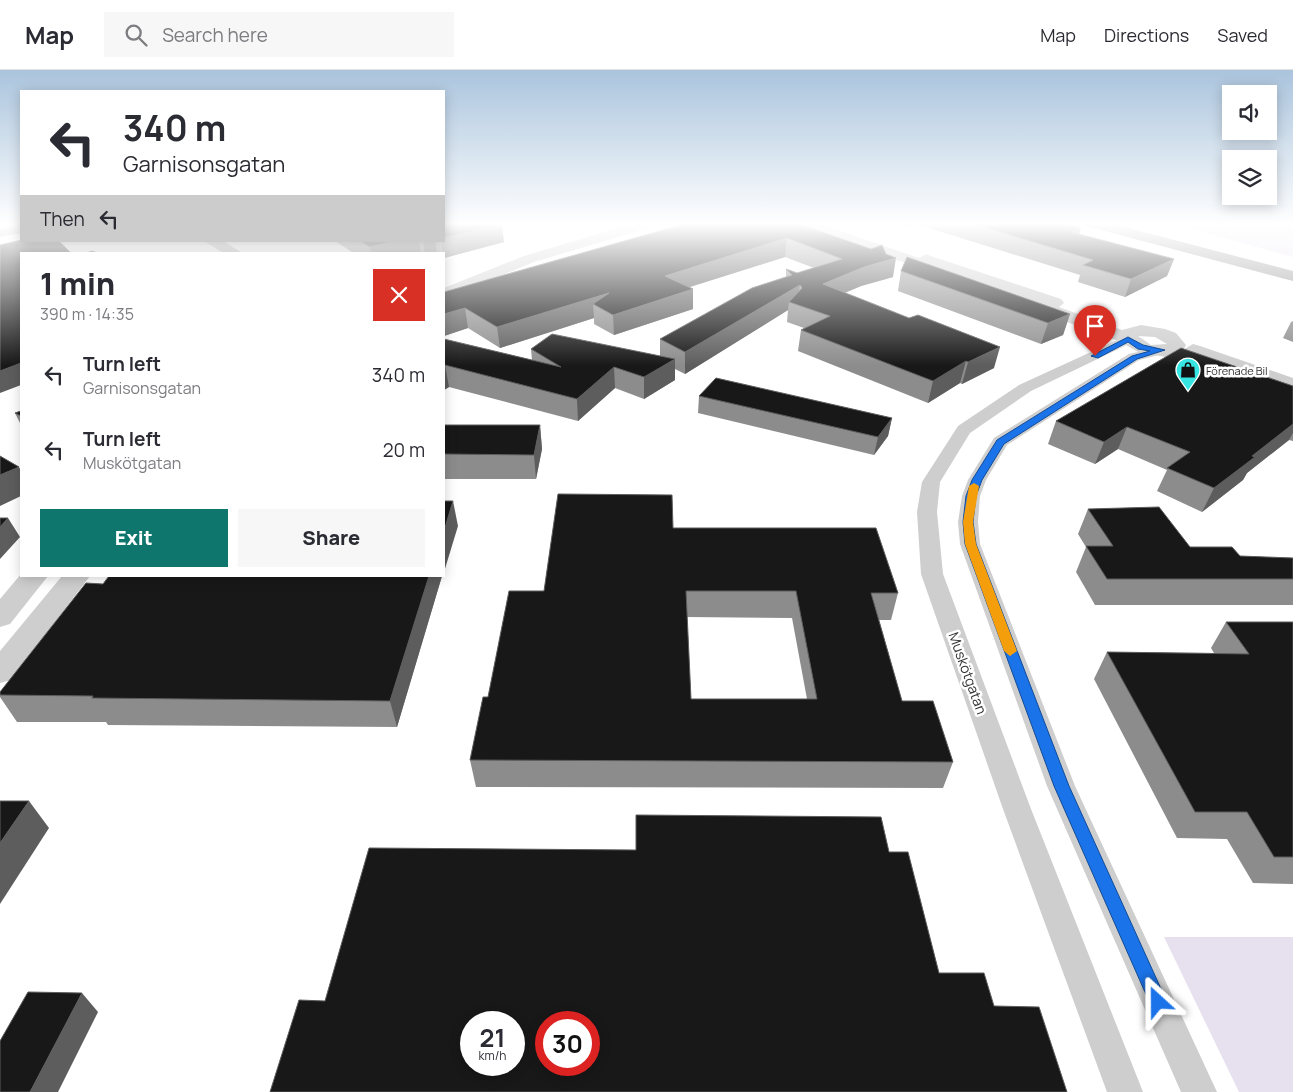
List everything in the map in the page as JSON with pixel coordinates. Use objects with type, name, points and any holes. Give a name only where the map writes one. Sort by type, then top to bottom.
[{"type":"highway","points":[[1273,271],[1293,276]]},
{"type":"highway","points":[[1274,271],[1293,276]]},
{"type":"street","points":[[445,279],[466,271]]},
{"type":"street","points":[[445,294],[501,271]]},
{"type":"street","points":[[940,271],[1132,336],[1162,334],[1167,348]]},
{"type":"street","points":[[951,271],[1132,336]]},
{"type":"street","name":"Muskötgatan","points":[[1125,1092],[1016,809],[932,574],[927,512],[931,482],[964,430],[1026,388],[1112,349],[1132,336]]},
{"type":"street","points":[[1167,348],[1293,393]]},
{"type":"street","points":[[1199,1092],[1061,786],[970,544],[968,522],[971,496],[977,480],[1000,442],[1134,357],[1167,348],[1293,385]]},
{"type":"street","points":[[0,616],[34,577]]},
{"type":"street","points":[[0,672],[77,577]]},
{"type":"shaded area","points":[[1164,937],[1293,937],[1293,1092],[1239,1092]]},
{"type":"building","points":[[0,271],[20,271],[20,363],[0,371]]},
{"type":"building","points":[[519,271],[682,271],[665,276],[693,289],[613,315],[593,304],[609,293],[497,327],[465,308],[445,314],[445,292]]},
{"type":"building","points":[[788,271],[797,273],[804,271],[855,271],[823,284],[909,318],[918,315],[1000,347],[968,362],[966,361],[933,381],[801,330],[830,316],[789,302],[802,288],[800,285],[685,352],[660,339],[752,288],[792,275]]},
{"type":"building","points":[[901,271],[946,271],[1070,314],[1048,323]]},
{"type":"building","points":[[1103,271],[1149,271],[1131,279]]},
{"type":"building","points":[[552,334],[675,359],[644,377],[614,367],[577,399],[445,365],[445,339],[561,367],[531,349]]},
{"type":"building","points":[[1181,348],[1293,386],[1293,424],[1252,456],[1255,457],[1214,488],[1167,468],[1190,452],[1127,427],[1104,442],[1056,421]]},
{"type":"building","points":[[716,378],[892,418],[878,437],[699,396]]},
{"type":"building","points":[[445,425],[540,425],[534,455],[445,454]]},
{"type":"building","points":[[0,456],[19,467],[0,475]]},
{"type":"building","points":[[558,494],[672,495],[673,528],[876,528],[898,593],[871,593],[902,701],[933,701],[953,762],[470,760],[483,697],[488,697],[509,591],[544,591]],"holes":[[[686,591],[796,591],[817,699],[691,699]]]},
{"type":"building","points":[[445,501],[453,501],[445,528]]},
{"type":"building","points":[[1159,507],[1190,547],[1232,547],[1240,556],[1293,558],[1293,579],[1107,579],[1086,546],[1113,546],[1088,509]]},
{"type":"building","points":[[0,518],[8,518],[0,527]]},
{"type":"building","points":[[108,577],[429,577],[390,701],[92,698],[93,696],[0,695],[0,692],[86,583],[103,584]]},
{"type":"building","points":[[1226,622],[1293,622],[1293,857],[1274,857],[1247,812],[1195,812],[1107,652],[1249,654]]},
{"type":"building","points":[[0,801],[29,801],[0,843]]},
{"type":"building","points":[[636,815],[881,817],[889,852],[908,852],[939,973],[984,973],[994,1006],[1039,1007],[1067,1092],[270,1092],[299,1000],[325,1001],[369,848],[636,850]]},
{"type":"building","points":[[28,992],[82,993],[30,1092],[0,1092],[0,1041]]},
{"type":"slow traffic","points":[[974,486],[968,522],[970,544],[1010,651]]},
{"type":"place","name":"Förenade Bil","points":[[1188,391]]},
{"type":"route","points":[[1095,356],[1120,345],[1128,339],[1130,342],[1141,347],[1162,350],[1134,357],[1000,442],[986,462],[971,496],[968,522],[970,544],[1061,786],[1158,1002]]}]
